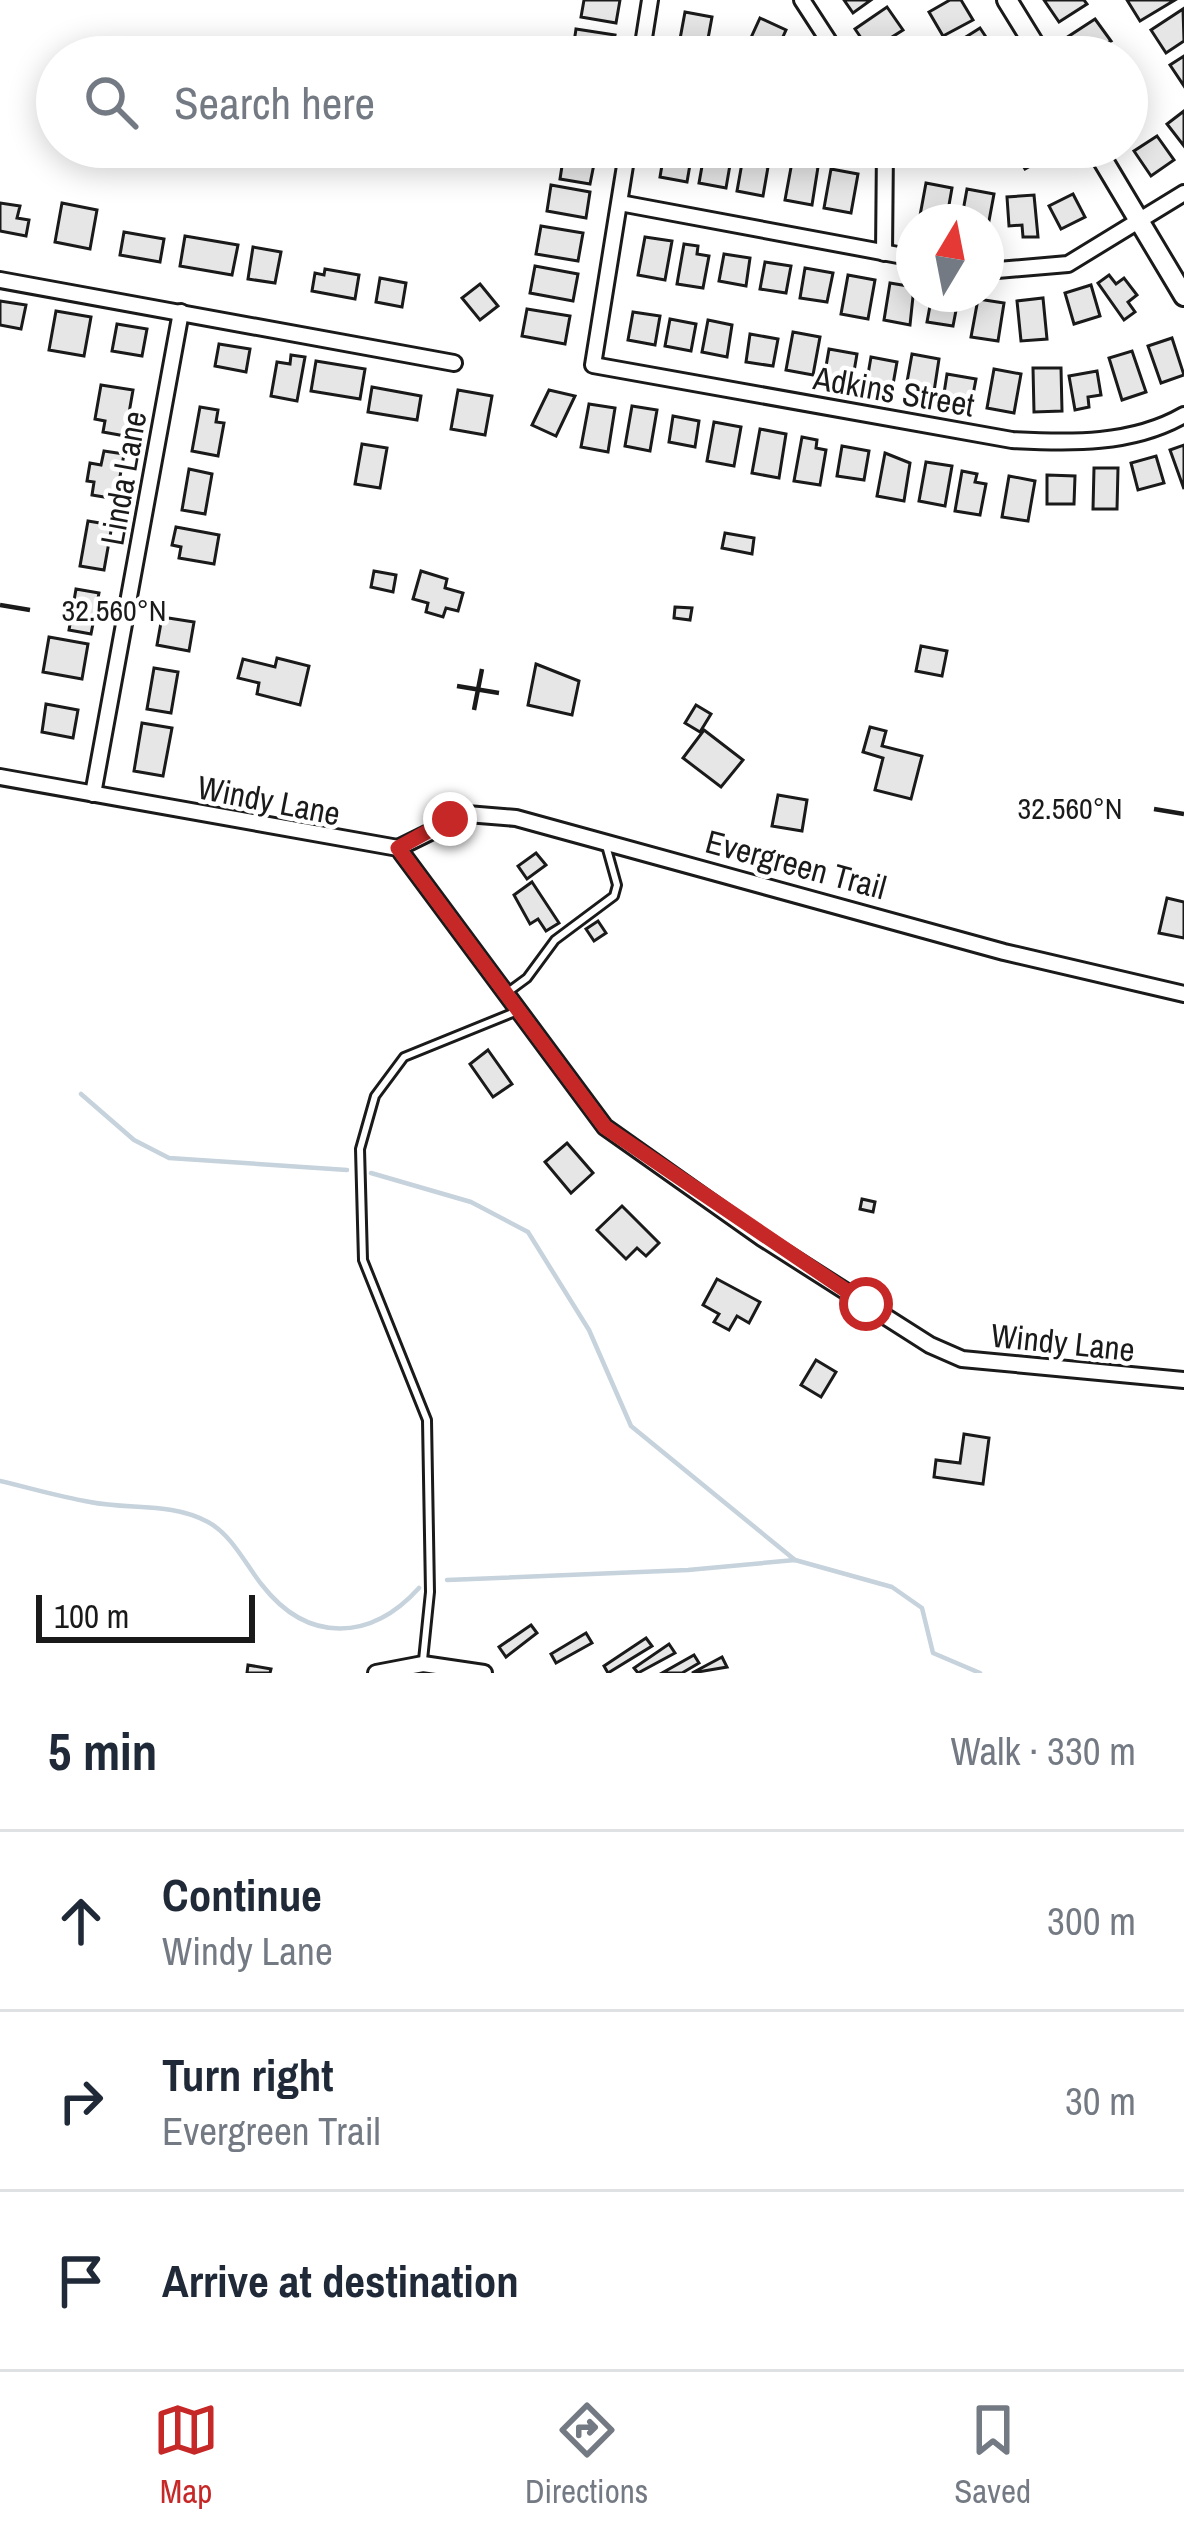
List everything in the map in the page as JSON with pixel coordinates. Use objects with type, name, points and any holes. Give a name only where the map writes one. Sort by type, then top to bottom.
[{"type":"street","points":[[644,36],[650,0]]},
{"type":"street","points":[[802,0],[825,36]]},
{"type":"street","points":[[1007,0],[1029,36]]},
{"type":"street","points":[[625,168],[620,203],[896,255]]},
{"type":"street","points":[[884,253],[885,168]]},
{"type":"street","points":[[1108,168],[1184,296]]},
{"type":"street","points":[[1004,269],[1068,264],[1184,193]]},
{"type":"street","name":"Adkins Street","points":[[620,203],[593,365],[1012,440],[1093,441],[1166,426],[1184,415]]},
{"type":"street","points":[[0,280],[454,363]]},
{"type":"street","name":"Linda Lane","points":[[93,794],[181,312]]},
{"type":"street","name":"Windy Lane","points":[[0,777],[398,848],[605,1127],[762,1238],[930,1345],[962,1359],[1184,1380]]},
{"type":"street","name":"Evergreen Trail","points":[[398,848],[450,819],[488,813],[604,839],[1004,952],[1184,994]]},
{"type":"street","points":[[376,1673],[423,1664],[484,1673]]},
{"type":"lane","points":[[508,992],[527,978],[555,940],[614,896],[617,885],[604,839]]},
{"type":"lane","points":[[423,1664],[430,1592],[427,1420],[363,1260],[360,1148],[375,1096],[404,1057],[517,1010]]},
{"type":"building","points":[[584,0],[620,0],[616,23],[581,17]]},
{"type":"building","points":[[844,0],[871,0],[853,13]]},
{"type":"building","points":[[950,0],[961,0],[973,20],[943,36],[929,12]]},
{"type":"building","points":[[1044,0],[1084,0],[1087,4],[1059,22]]},
{"type":"building","points":[[1127,0],[1175,0],[1140,21]]},
{"type":"building","points":[[887,7],[903,30],[894,36],[860,36],[855,29]]},
{"type":"building","points":[[1183,9],[1184,41],[1166,53],[1151,30]]},
{"type":"building","points":[[685,12],[712,17],[708,36],[681,36]]},
{"type":"building","points":[[760,18],[786,30],[783,36],[752,36]]},
{"type":"building","points":[[1095,19],[1107,36],[1069,36]]},
{"type":"building","points":[[576,29],[615,35],[615,36],[575,36]]},
{"type":"building","points":[[1184,56],[1184,86],[1170,65]]},
{"type":"building","points":[[1184,111],[1184,146],[1167,124]]},
{"type":"building","points":[[1157,136],[1174,160],[1151,176],[1146,168],[1148,142]]},
{"type":"building","points":[[562,168],[593,168],[590,184],[560,179]]},
{"type":"building","points":[[662,168],[689,168],[687,182],[660,177]]},
{"type":"building","points":[[702,168],[729,168],[726,188],[699,183]]},
{"type":"building","points":[[741,168],[768,168],[763,196],[737,191]]},
{"type":"building","points":[[791,168],[818,168],[812,205],[785,200]]},
{"type":"building","points":[[831,169],[858,174],[851,213],[824,208]]},
{"type":"building","points":[[926,183],[952,188],[949,204],[922,204]]},
{"type":"building","points":[[551,185],[590,192],[586,218],[547,211]]},
{"type":"building","points":[[967,189],[994,194],[992,204],[964,204]]},
{"type":"building","points":[[1073,194],[1085,217],[1061,229],[1049,206]]},
{"type":"building","points":[[1034,195],[1038,237],[1023,237],[1022,225],[1009,226],[1007,197]]},
{"type":"building","points":[[0,203],[20,206],[17,218],[29,220],[26,236],[0,231]]},
{"type":"building","points":[[62,203],[97,210],[90,249],[55,242]]},
{"type":"building","points":[[541,226],[583,233],[578,261],[536,254]]},
{"type":"building","points":[[124,232],[164,239],[160,262],[120,255]]},
{"type":"building","points":[[185,236],[238,245],[232,275],[180,266]]},
{"type":"building","points":[[645,237],[672,241],[665,280],[638,275]]},
{"type":"building","points":[[684,244],[698,246],[697,254],[709,256],[703,288],[677,284]]},
{"type":"building","points":[[253,247],[281,252],[275,283],[248,279]]},
{"type":"building","points":[[724,254],[750,258],[746,286],[719,281]]},
{"type":"building","points":[[765,262],[791,266],[786,293],[760,289]]},
{"type":"building","points":[[535,266],[578,274],[573,301],[530,293]]},
{"type":"building","points":[[805,268],[833,273],[827,302],[800,298]]},
{"type":"building","points":[[325,269],[359,275],[355,299],[312,291],[315,273],[324,275]]},
{"type":"building","points":[[848,275],[875,280],[868,319],[841,314]]},
{"type":"building","points":[[1109,275],[1116,284],[1124,278],[1137,295],[1128,302],[1135,312],[1124,320],[1098,283]]},
{"type":"building","points":[[380,278],[406,283],[402,307],[376,302]]},
{"type":"building","points":[[890,283],[896,284],[896,312],[911,312],[910,325],[884,320]]},
{"type":"building","points":[[480,284],[498,306],[480,320],[462,298]]},
{"type":"building","points":[[1091,285],[1100,316],[1074,324],[1065,293]]},
{"type":"building","points":[[1043,298],[1047,339],[1021,341],[1017,301]]},
{"type":"building","points":[[0,301],[26,305],[21,329],[0,325]]},
{"type":"building","points":[[527,309],[570,316],[565,344],[522,336]]},
{"type":"building","points":[[56,311],[91,317],[84,356],[49,350]]},
{"type":"building","points":[[633,312],[660,316],[655,345],[628,340]]},
{"type":"building","points":[[929,312],[956,312],[953,326],[927,322]]},
{"type":"building","points":[[976,312],[1003,312],[998,341],[971,337]]},
{"type":"building","points":[[670,319],[696,324],[691,351],[665,346]]},
{"type":"building","points":[[708,320],[732,325],[727,357],[702,352]]},
{"type":"building","points":[[117,324],[147,329],[142,356],[112,351]]},
{"type":"building","points":[[793,332],[820,337],[813,375],[786,370]]},
{"type":"building","points":[[750,334],[778,339],[773,366],[746,362]]},
{"type":"building","points":[[1172,338],[1184,375],[1161,383],[1148,346]]},
{"type":"building","points":[[219,344],[250,349],[246,372],[215,366]]},
{"type":"building","points":[[829,349],[857,354],[852,383],[824,378]]},
{"type":"building","points":[[1132,351],[1146,392],[1122,400],[1109,358]]},
{"type":"building","points":[[912,354],[939,359],[933,398],[905,393]]},
{"type":"building","points":[[291,355],[305,357],[297,401],[271,396],[277,362],[290,364]]},
{"type":"building","points":[[871,357],[897,362],[892,390],[866,386]]},
{"type":"building","points":[[316,361],[365,369],[360,399],[311,391]]},
{"type":"building","points":[[1033,368],[1061,368],[1062,411],[1034,412]]},
{"type":"building","points":[[994,369],[1021,374],[1014,413],[987,408]]},
{"type":"building","points":[[1097,371],[1101,395],[1088,397],[1089,407],[1075,410],[1069,376]]},
{"type":"building","points":[[947,374],[976,379],[971,405],[943,400]]},
{"type":"building","points":[[101,385],[133,390],[125,436],[103,432],[105,421],[95,419]]},
{"type":"building","points":[[372,387],[421,396],[417,420],[368,412]]},
{"type":"building","points":[[458,390],[492,396],[485,435],[451,429]]},
{"type":"building","points":[[549,390],[575,396],[556,436],[532,425]]},
{"type":"building","points":[[589,404],[615,408],[608,452],[581,447]]},
{"type":"building","points":[[632,406],[657,410],[650,451],[625,446]]},
{"type":"building","points":[[200,407],[218,410],[216,422],[224,423],[218,456],[192,451]]},
{"type":"building","points":[[673,416],[699,421],[695,447],[669,442]]},
{"type":"building","points":[[714,422],[741,427],[734,466],[707,461]]},
{"type":"building","points":[[760,429],[786,434],[779,478],[752,473]]},
{"type":"building","points":[[802,437],[817,440],[816,448],[826,450],[820,485],[794,481]]},
{"type":"building","points":[[362,444],[387,448],[380,488],[355,484]]},
{"type":"building","points":[[1184,445],[1184,489],[1170,450]]},
{"type":"building","points":[[842,446],[869,451],[864,480],[837,476]]},
{"type":"building","points":[[104,451],[124,454],[116,499],[92,495],[94,482],[87,481],[90,463],[101,465]]},
{"type":"building","points":[[885,453],[910,463],[904,501],[877,496]]},
{"type":"building","points":[[1156,456],[1164,483],[1138,490],[1131,463]]},
{"type":"building","points":[[926,462],[952,466],[945,506],[919,501]]},
{"type":"building","points":[[1094,468],[1118,468],[1117,509],[1093,509]]},
{"type":"building","points":[[189,469],[212,474],[205,514],[182,510]]},
{"type":"building","points":[[962,471],[977,474],[975,482],[986,484],[980,515],[955,511]]},
{"type":"building","points":[[1047,475],[1075,476],[1074,504],[1047,504]]},
{"type":"building","points":[[1009,476],[1035,481],[1028,521],[1002,517]]},
{"type":"building","points":[[88,521],[112,525],[104,570],[80,566]]},
{"type":"building","points":[[176,527],[219,535],[214,564],[179,558],[181,547],[172,545]]},
{"type":"building","points":[[725,533],[754,538],[752,554],[722,548]]},
{"type":"building","points":[[374,571],[396,575],[393,592],[371,587]]},
{"type":"building","points":[[421,571],[447,579],[445,588],[463,593],[458,611],[446,608],[443,617],[426,612],[428,603],[413,599]]},
{"type":"building","points":[[76,589],[99,593],[91,634],[69,630]]},
{"type":"building","points":[[675,607],[692,608],[690,620],[674,618]]},
{"type":"building","points":[[162,617],[194,622],[189,651],[157,645]]},
{"type":"building","points":[[49,637],[88,644],[82,679],[43,672]]},
{"type":"building","points":[[921,646],[947,651],[942,676],[916,671]]},
{"type":"building","points":[[277,658],[309,666],[300,705],[257,694],[259,683],[238,678],[243,659],[275,667]]},
{"type":"building","points":[[536,664],[579,681],[572,715],[528,705]]},
{"type":"building","points":[[154,668],[178,672],[171,713],[147,709]]},
{"type":"building","points":[[46,704],[78,710],[73,738],[42,732]]},
{"type":"building","points":[[696,705],[711,714],[700,732],[685,723]]},
{"type":"building","points":[[142,723],[172,728],[163,776],[134,771]]},
{"type":"building","points":[[870,727],[886,731],[882,746],[922,756],[911,799],[875,790],[883,758],[863,752]]},
{"type":"building","points":[[704,730],[743,760],[721,787],[683,758]]},
{"type":"building","points":[[778,795],[807,800],[802,831],[772,826]]},
{"type":"building","points":[[536,853],[546,865],[527,879],[518,866]]},
{"type":"building","points":[[532,882],[559,923],[546,931],[538,919],[530,924],[514,895]]},
{"type":"building","points":[[1167,898],[1184,902],[1184,938],[1159,933]]},
{"type":"building","points":[[598,921],[606,933],[594,941],[586,929]]},
{"type":"building","points":[[488,1050],[512,1084],[493,1097],[470,1064]]},
{"type":"building","points":[[567,1143],[593,1173],[571,1193],[545,1162]]},
{"type":"building","points":[[862,1199],[875,1202],[873,1212],[860,1209]]},
{"type":"building","points":[[622,1206],[659,1243],[646,1256],[637,1248],[626,1259],[597,1230]]},
{"type":"building","points":[[717,1279],[760,1302],[749,1323],[737,1316],[729,1330],[714,1322],[719,1314],[703,1305]]},
{"type":"building","points":[[816,1360],[836,1372],[821,1397],[801,1385]]},
{"type":"building","points":[[964,1434],[989,1438],[983,1484],[934,1477],[936,1460],[960,1463]]},
{"type":"building","points":[[531,1625],[537,1633],[506,1657],[499,1647]]},
{"type":"building","points":[[586,1633],[592,1643],[556,1663],[551,1654]]},
{"type":"building","points":[[646,1638],[652,1646],[608,1673],[604,1666]]},
{"type":"building","points":[[669,1644],[675,1653],[638,1673],[634,1668]]},
{"type":"building","points":[[694,1655],[699,1663],[682,1673],[662,1673]]},
{"type":"building","points":[[722,1657],[727,1667],[692,1673]]},
{"type":"building","points":[[248,1665],[271,1669],[270,1673],[247,1673]]},
{"type":"waterway","points":[[81,1094],[134,1140],[169,1158],[347,1170]]},
{"type":"waterway","points":[[371,1173],[471,1202],[528,1232],[589,1330],[631,1426],[795,1560]]},
{"type":"waterway","points":[[0,1481],[90,1502],[165,1509],[208,1522],[231,1542],[280,1604],[319,1626],[360,1626],[400,1606],[419,1588]]},
{"type":"waterway","points":[[447,1580],[688,1570],[795,1560],[892,1587],[922,1608],[933,1653],[980,1673]]},
{"type":"route","points":[[450,819],[398,848],[605,1127],[762,1238],[866,1304]]}]
